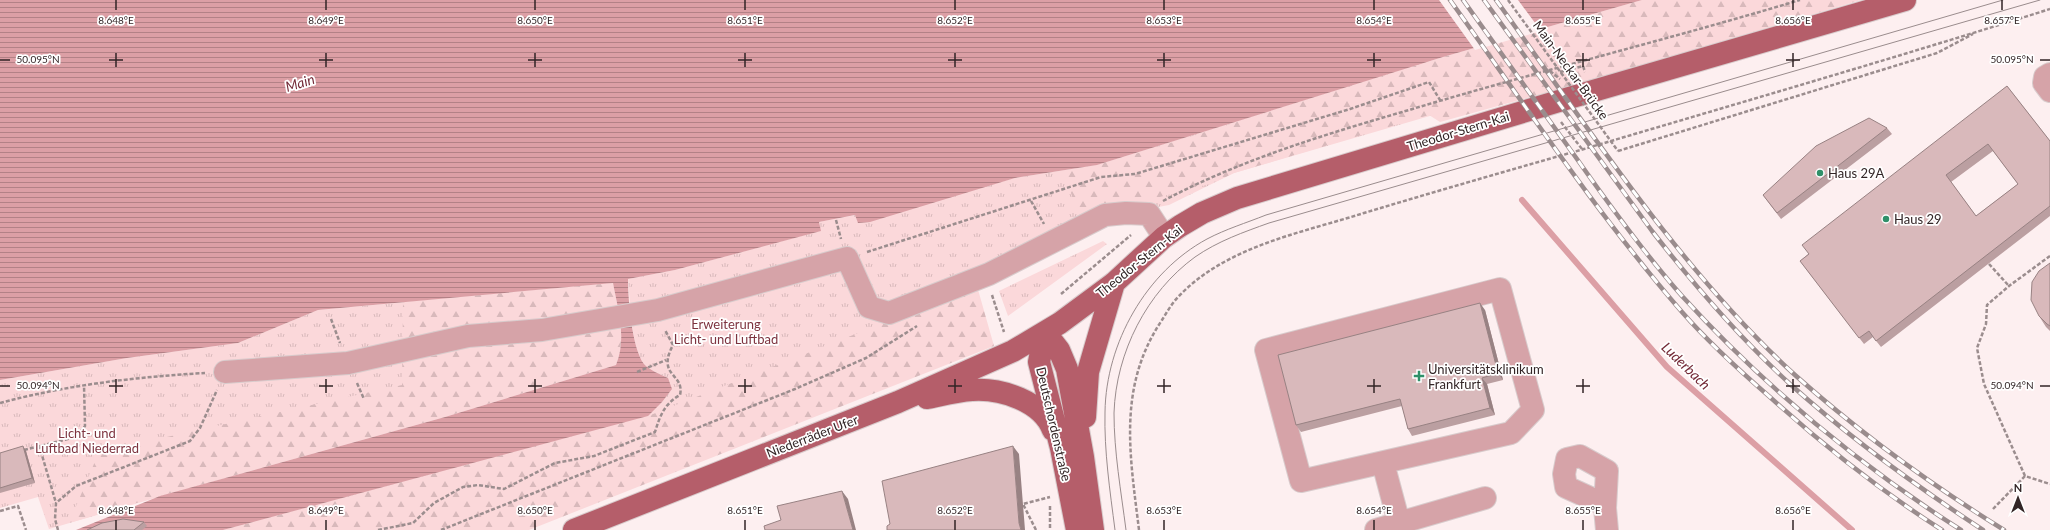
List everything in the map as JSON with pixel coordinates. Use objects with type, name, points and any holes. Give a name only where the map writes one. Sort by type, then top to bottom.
[{"type":"main road","name":"Theodor-Stern-Kai","points":[[1045,332],[1114,283],[1164,237],[1202,213],[1237,198],[1580,95],[1905,0]]},
{"type":"main road","points":[[1083,457],[1084,401],[1088,372],[1114,283]]},
{"type":"main road","name":"Niederräder Ufer","points":[[574,530],[898,402],[1013,351],[1045,332]]},
{"type":"main road","name":"Deutschordenstraße","points":[[1045,332],[1040,362],[1061,448],[1077,530]]},
{"type":"main road","name":"Deutschordenstraße","points":[[1045,332],[1058,350],[1067,369],[1083,457],[1093,530]]},
{"type":"main road","points":[[898,402],[973,390],[995,391],[1018,398],[1036,407],[1052,426],[1061,448]]},
{"type":"lane","points":[[2050,74],[2045,77],[2044,83],[2050,91]]},
{"type":"lane","points":[[225,372],[348,363],[468,336],[542,330],[610,318],[648,311],[847,258],[869,307],[889,313],[989,274],[1105,215],[1126,213],[1149,214],[1164,237]]},
{"type":"lane","points":[[1500,289],[1533,410],[1511,433],[1383,463],[1301,481],[1266,350],[1500,289]]},
{"type":"lane","points":[[1383,463],[1400,527]]},
{"type":"lane","points":[[1376,530],[1400,527],[1485,498]]},
{"type":"lane","points":[[1605,508],[1608,530]]},
{"type":"path","name":"Main-Neckar-Brücke","points":[[1508,0],[1618,151],[1937,53],[1978,31]]},
{"type":"path","points":[[1149,214],[1159,203],[1194,184],[1347,128],[1440,100],[1711,27],[1800,0]]},
{"type":"path","points":[[1139,530],[1131,462],[1130,415],[1133,383],[1150,338],[1178,297],[1207,273],[1226,261],[1257,246],[2050,9]]},
{"type":"path","points":[[1560,72],[1583,66],[1585,73]]},
{"type":"path","points":[[1550,71],[1561,79]]},
{"type":"path","points":[[836,220],[847,258],[1101,177],[1142,172],[1350,109],[1429,82],[1440,100]]},
{"type":"path","points":[[1558,118],[1582,149]]},
{"type":"path","points":[[1031,200],[1045,226]]},
{"type":"path","points":[[2050,256],[2009,286],[1987,305],[1986,324],[1977,348],[1984,384],[2025,476],[2050,484]]},
{"type":"path","points":[[1989,264],[2009,286]]},
{"type":"path","points":[[992,294],[1005,334]]},
{"type":"path","points":[[378,530],[413,523],[434,503],[463,487],[478,485],[504,489],[555,463],[594,456],[655,432],[661,414],[669,402],[681,393],[679,384],[667,365],[667,360],[673,346],[648,311]]},
{"type":"path","points":[[441,530],[795,389],[866,358],[918,325]]},
{"type":"path","points":[[637,372],[667,360]]},
{"type":"path","points":[[0,403],[43,392],[112,381],[225,372],[200,428],[190,441],[76,486],[56,504]]},
{"type":"path","points":[[19,451],[76,437],[85,426],[84,385]]},
{"type":"path","points":[[39,445],[56,504],[55,519],[58,530]]},
{"type":"path","points":[[1993,509],[2025,476]]},
{"type":"path","points":[[1036,530],[1023,504],[1050,498],[1050,530]]},
{"type":"path","points":[[0,511],[18,506],[26,530]]},
{"type":"green space","points":[[1642,0],[1861,0],[1585,82],[1440,122],[1429,115],[1234,173],[1213,183],[1080,218],[1063,171],[1097,165],[1129,156],[1443,57]]},
{"type":"green space","name":"Erweiterung Licht- und Luftbad","points":[[1428,61],[1471,104],[1234,173],[1169,205],[1126,213],[788,385],[223,530],[648,415],[668,378],[646,366],[640,356],[636,346],[632,323],[628,279],[675,270],[820,231],[819,222],[856,215],[858,222],[1015,178],[1097,165]]},
{"type":"green space","points":[[1103,241],[1107,244],[1008,316],[999,291]]},
{"type":"green space","name":"Licht- und Luftbad Niederrad","points":[[613,283],[248,471],[49,529],[38,497],[0,508],[0,380],[127,358],[238,343],[318,310]]},
{"type":"green space","points":[[613,283],[621,334],[621,345],[616,365],[445,417],[160,496],[69,523],[99,452],[402,385],[403,302]]},
{"type":"green space","points":[[977,286],[994,346],[529,530],[223,530],[648,416]]},
{"type":"water","name":"Main","points":[[0,0],[1642,0],[1443,57],[1097,165],[1015,178],[870,222],[858,223],[855,215],[819,222],[821,231],[675,270],[628,279],[634,336],[640,357],[646,366],[668,378],[672,389],[648,416],[223,530],[76,530],[160,496],[445,417],[616,365],[621,345],[619,314],[613,283],[318,310],[238,343],[127,358],[0,380]]},
{"type":"pier","points":[[1439,0],[1518,0],[1541,31],[1475,50]]},
{"type":"building","name":"Haus 29","points":[[2007,86],[2050,141],[2050,206],[1876,341],[1869,331],[1859,338],[1800,261],[1809,254],[1802,245]],"holes":[[[1988,144],[2018,184],[1976,216],[1946,175]]]},
{"type":"building","name":"Haus 29A","points":[[1869,118],[1887,128],[1777,213],[1763,195],[1816,146]]},
{"type":"building","points":[[2050,263],[2050,326],[2039,316],[2031,300],[2032,282],[2039,271]]},
{"type":"building","points":[[1480,303],[1498,373],[1482,378],[1490,408],[1408,429],[1400,399],[1296,425],[1278,355]]},
{"type":"building","points":[[23,446],[32,478],[0,488],[0,453]]},
{"type":"building","points":[[1013,446],[1019,523],[1021,530],[887,530],[887,526],[890,524],[882,481]]},
{"type":"building","points":[[842,491],[853,530],[765,530],[764,526],[781,520],[777,506]]},
{"type":"building","points":[[123,519],[144,522],[134,530],[87,530],[102,523]]},
{"type":"waterway","name":"Luderbach","points":[[1522,200],[1667,367],[1852,530]]},
{"type":"tram line","points":[[1115,530],[1105,441],[1107,386],[1113,360],[1122,336],[1134,312],[1148,290],[1165,270],[1185,253],[1207,239],[1266,215],[2003,0]]},
{"type":"tram line","points":[[1126,530],[1114,428],[1116,390],[1121,368],[1137,325],[1149,306],[1162,288],[1178,271],[1204,251],[1231,237],[1269,223],[2040,0]]},
{"type":"railway","points":[[1450,0],[1620,237],[1692,323],[1736,367],[1791,416],[1875,484],[1942,530]]},
{"type":"railway","points":[[1463,0],[1615,212],[1654,263],[1713,329],[1779,392],[1814,422],[1886,479],[1961,530]]},
{"type":"railway","points":[[1484,0],[1652,231],[1735,330],[1790,384],[1836,423],[1908,479],[1983,530]]},
{"type":"railway","points":[[1496,0],[1636,195],[1713,290],[1753,334],[1795,375],[1870,437],[1949,495],[2004,530]]},
{"type":"place","name":"Haus 29A","points":[[1820,173]]},
{"type":"place","name":"Haus 29","points":[[1886,219]]},
{"type":"place","name":"Universitätsklinikum Frankfurt","points":[[1419,376]]}]
